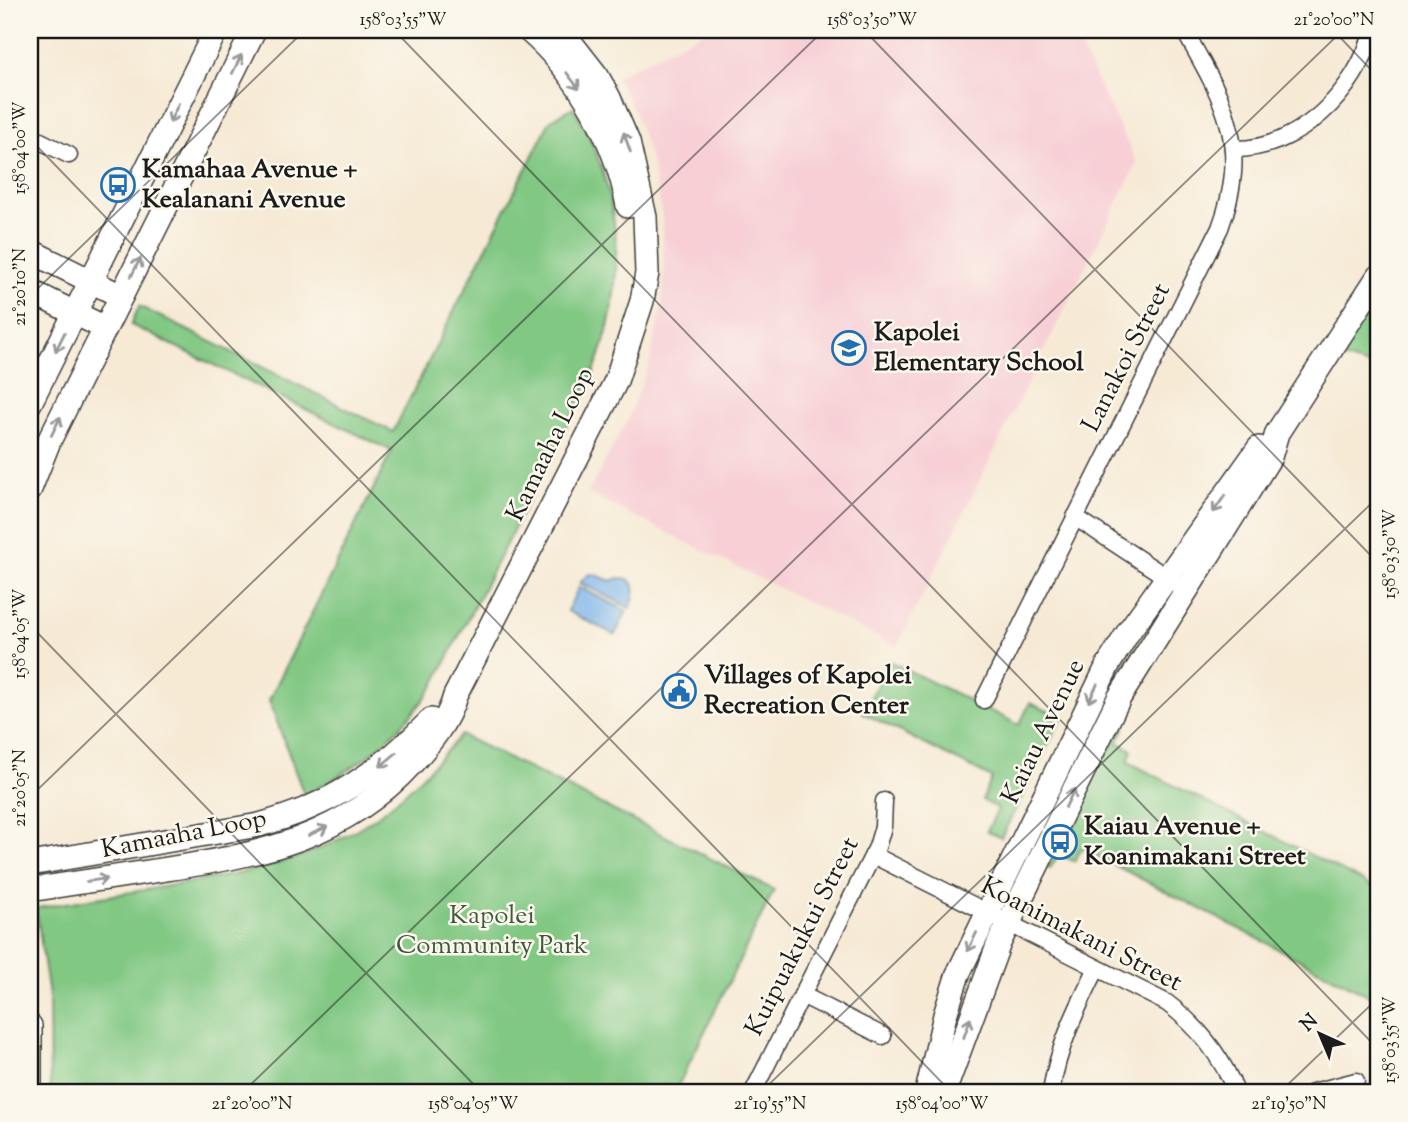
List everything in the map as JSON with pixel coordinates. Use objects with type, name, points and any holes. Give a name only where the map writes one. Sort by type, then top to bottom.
[{"type":"street","points":[[30,403],[216,30]]},
{"type":"street","points":[[30,489],[49,441],[254,30]]},
{"type":"street","name":"Kamaaha Loop","points":[[527,30],[569,75],[584,96],[618,166],[630,219],[633,328]]},
{"type":"street","name":"Kamaaha Loop","points":[[30,890],[235,858],[280,847],[312,834],[366,803],[408,767],[452,708],[455,696],[610,393],[625,355],[648,273],[645,217],[634,165],[609,97],[583,56],[561,30]]},
{"type":"street","name":"Lanakoi Street","points":[[984,699],[1220,228],[1231,193],[1233,149],[1230,123],[1222,99],[1185,30]]},
{"type":"street","points":[[1233,149],[1253,148],[1277,141],[1313,119],[1351,79],[1373,30]]},
{"type":"street","points":[[30,136],[69,155]]},
{"type":"street","points":[[30,251],[121,296]]},
{"type":"street","name":"Kaiau Avenue","points":[[927,1092],[951,994],[967,952],[1097,684],[1118,648],[1176,584],[1270,457],[1277,433],[1378,277]]},
{"type":"street","points":[[30,291],[105,328]]},
{"type":"street","points":[[1075,517],[1176,584]]},
{"type":"street","name":"Kaiau Avenue","points":[[944,1092],[983,981],[1008,924],[1176,584]]},
{"type":"street","name":"Kamaaha Loop","points":[[30,864],[259,825],[310,809],[378,769],[455,696]]},
{"type":"street","name":"Kuipuakukui Street","points":[[753,1092],[873,855],[883,827],[884,801]]},
{"type":"street","name":"Koanimakani Street","points":[[873,855],[1150,994],[1183,1015],[1210,1044],[1236,1092]]},
{"type":"street","points":[[1051,1092],[1065,1037],[1097,968]]},
{"type":"street","points":[[802,995],[883,1036]]},
{"type":"street","points":[[30,1026],[30,1086]]},
{"type":"street","points":[[1313,1092],[1356,1081]]},
{"type":"shaded area","name":"Kapolei Elementary School","points":[[707,30],[1072,30],[1137,163],[897,647],[588,493],[627,421],[650,362],[662,304],[662,214],[651,161],[635,113],[616,76]]},
{"type":"green space","points":[[573,107],[590,138],[602,170],[611,203],[615,237],[613,304],[594,372],[433,687],[406,721],[376,750],[342,774],[304,795],[269,700],[392,451],[131,325],[139,306],[393,432],[550,121]]},
{"type":"green space","points":[[1378,280],[1378,369],[1329,354]]},
{"type":"green space","points":[[889,661],[1019,725],[1030,703],[1062,717],[1001,838],[987,831],[998,809],[982,800],[992,778],[863,713]]},
{"type":"green space","points":[[1107,718],[1125,727],[1117,742],[1132,750],[1128,762],[1378,889],[1378,1000],[1081,848],[1075,862],[1059,854],[1050,868],[1036,861]]},
{"type":"green space","name":"Kapolei Community Park","points":[[461,735],[774,890],[675,1092],[50,1092],[49,996],[36,908],[250,871],[328,845],[353,832],[389,807],[411,788]]},
{"type":"water","points":[[593,574],[609,580],[620,578],[631,581],[634,593],[630,608],[580,583]]},
{"type":"water","points":[[579,587],[627,611],[615,635],[567,611]]},
{"type":"place","name":"Kamahaa Avenue + Kealanani Avenue","points":[[118,185]]},
{"type":"place","name":"Kapolei Elementary School","points":[[849,348]]},
{"type":"place","name":"Villages of Kapolei Recreation Center","points":[[679,691]]},
{"type":"place","name":"Kaiau Avenue + Koanimakani Street","points":[[1060,842]]}]
